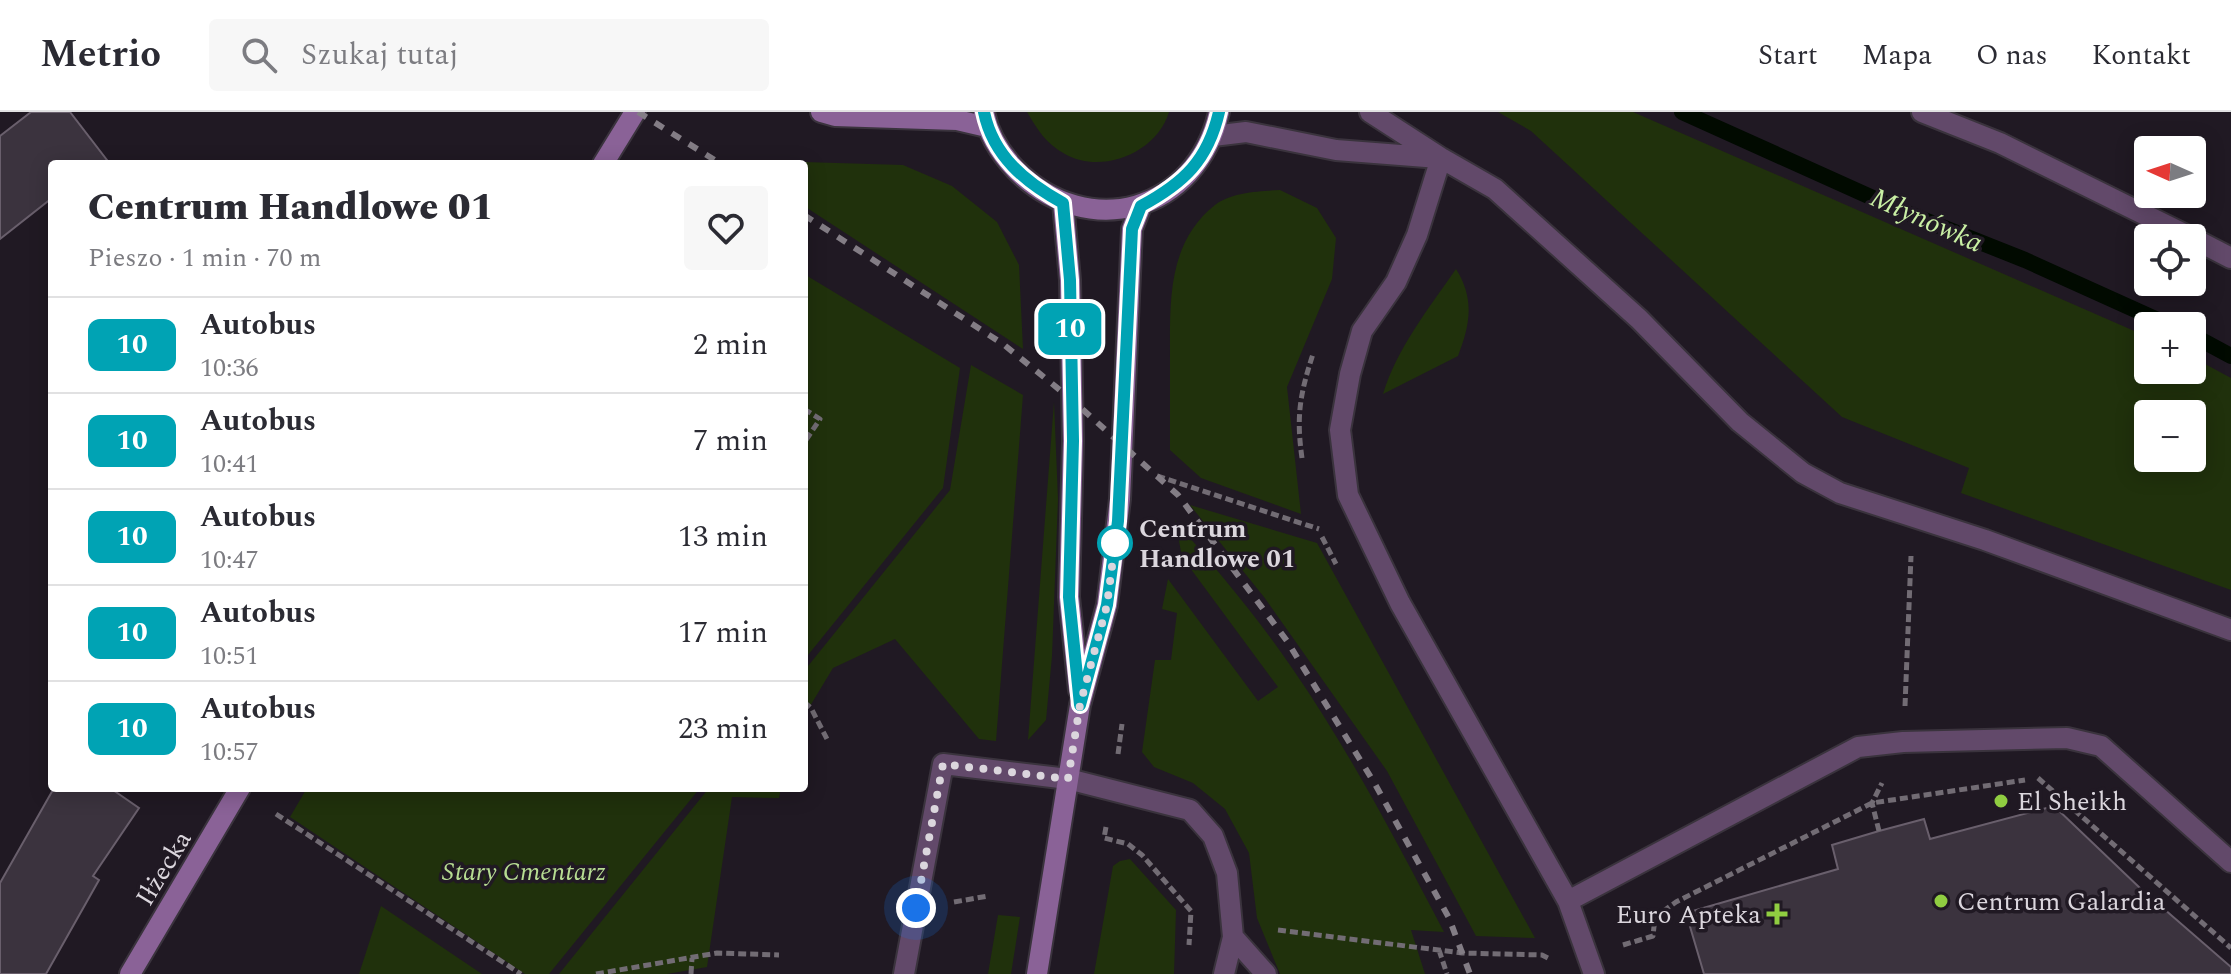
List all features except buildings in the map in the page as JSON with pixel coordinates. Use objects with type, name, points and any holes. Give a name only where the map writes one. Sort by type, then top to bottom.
[{"type":"main road","points":[[605,160],[635,112]]},
{"type":"main road","points":[[821,112],[835,116],[985,120],[1004,156],[1034,188],[1063,203],[1095,209],[1141,206],[1164,194],[1192,171],[1213,136],[1219,112]]},
{"type":"main road","points":[[1063,203],[1070,280],[1073,441],[1069,597],[1080,705]]},
{"type":"main road","points":[[1037,974],[1080,705],[1107,605],[1120,499],[1132,229],[1141,206]]},
{"type":"main road","name":"Iłżecka","points":[[130,974],[238,792]]},
{"type":"lane","points":[[1370,112],[1495,189],[1639,319],[1740,422],[1803,473],[1840,493],[1985,540],[2231,630]]},
{"type":"lane","points":[[1922,112],[2000,143],[2164,224]]},
{"type":"lane","points":[[1213,136],[1246,132],[1336,150],[1441,158]]},
{"type":"lane","points":[[1441,158],[1412,247],[1396,282],[1362,331],[1350,374],[1340,430],[1348,495],[1400,603],[1568,901],[1594,974]]},
{"type":"lane","points":[[2206,245],[2231,258]]},
{"type":"lane","points":[[1568,901],[1858,747],[1903,742],[2067,738],[2101,746],[2231,862]]},
{"type":"lane","points":[[904,974],[943,764],[1068,779],[1190,810],[1213,836],[1227,873],[1233,930],[1224,974]]},
{"type":"lane","points":[[1233,930],[1266,974]]},
{"type":"path","points":[[808,412],[820,419],[808,437]]},
{"type":"path","points":[[1157,476],[1319,529]]},
{"type":"path","points":[[1905,713],[1911,547]]},
{"type":"path","points":[[808,705],[828,741]]},
{"type":"path","points":[[1879,831],[1872,803],[1885,777]]},
{"type":"path","points":[[1618,947],[1653,936],[1655,917],[1676,902],[1872,803],[2040,777],[2231,948]]},
{"type":"path","points":[[276,814],[521,974]]},
{"type":"path","points":[[1104,838],[1128,844],[1142,855],[1191,911],[1188,958]]},
{"type":"path","points":[[1233,930],[1439,950],[1542,955],[1561,966]]},
{"type":"path","points":[[1439,950],[1447,974]]},
{"type":"path","points":[[596,974],[717,953],[779,955]]},
{"type":"path","points":[[691,974],[692,958]]},
{"type":"green space","points":[[1027,112],[1169,112],[1153,139],[1140,149],[1111,161],[1095,162],[1079,160],[1052,146]]},
{"type":"green space","points":[[1498,112],[1633,112],[2134,331],[2134,384],[2206,384],[2206,365],[2231,378],[2231,590],[1961,493],[1969,468],[1842,417],[1531,131]]},
{"type":"green space","points":[[808,162],[903,165],[952,186],[997,222],[1019,265],[1023,349],[808,209]]},
{"type":"green space","points":[[1280,190],[1317,208],[1336,238],[1332,279],[1287,387],[1301,514],[1201,478],[1170,450],[1170,315],[1174,275],[1180,255],[1199,220],[1215,205],[1229,197],[1246,193]]},
{"type":"green space","points":[[1456,269],[1466,291],[1469,312],[1458,356],[1383,394],[1405,345]]},
{"type":"green space","points":[[808,276],[960,368],[943,488],[808,655]]},
{"type":"green space","points":[[971,365],[1023,395],[996,741],[979,739],[895,639],[833,668],[808,709],[808,666],[950,490]]},
{"type":"green space","points":[[1054,402],[1058,499],[1052,656],[1046,720],[1028,740]]},
{"type":"green space","points":[[1190,505],[1317,543],[1535,938],[1476,936],[1387,771],[1264,597]]},
{"type":"green space","points":[[1175,520],[1279,649],[1334,732],[1391,831],[1444,932],[1411,930],[1425,974],[1280,974],[1257,918],[1249,853],[1225,809],[1193,783],[1154,767],[1142,752],[1155,660],[1171,660],[1177,613],[1162,609],[1168,579],[1258,701],[1278,687],[1182,557]]},
{"type":"green space","name":"Stary Cmentarz","points":[[305,792],[697,792],[549,974],[525,974],[290,817]]},
{"type":"green space","points":[[706,792],[780,792],[779,798],[732,797],[707,967],[667,974],[559,974]]},
{"type":"green space","points":[[1130,859],[1176,910],[1174,974],[1094,974],[1113,866]]},
{"type":"green space","points":[[381,906],[482,974],[359,974]]},
{"type":"green space","points":[[998,915],[1020,917],[1011,974],[988,974]]},
{"type":"waterway","name":"Młynówka","points":[[1682,112],[1904,212],[2025,260],[2140,312]]},
{"type":"waterway","name":"Młynówka","points":[[2206,343],[2231,356]]},
{"type":"railway","points":[[638,112],[715,160]]},
{"type":"railway","points":[[808,218],[1003,344],[1071,399],[1178,495],[1287,641],[1375,784],[1449,918],[1470,974]]},
{"type":"bus line","name":"10","points":[[984,112],[987,127],[1004,156],[1034,188],[1063,203],[1070,280],[1073,441],[1069,597],[1080,705],[1107,605],[1118,521],[1132,229],[1141,206],[1164,194],[1192,171],[1213,136],[1219,112]]},
{"type":"place","name":"Centrum Handlowe 01","points":[[1115,543]]},
{"type":"place","name":"El Sheikh","points":[[2001,801]]},
{"type":"place","name":"Centrum Galardia","points":[[1941,901]]},
{"type":"place","name":"Euro Apteka","points":[[1777,914]]},
{"type":"route","points":[[916,908],[943,764],[1068,779],[1080,705],[1107,605],[1115,543]]}]
